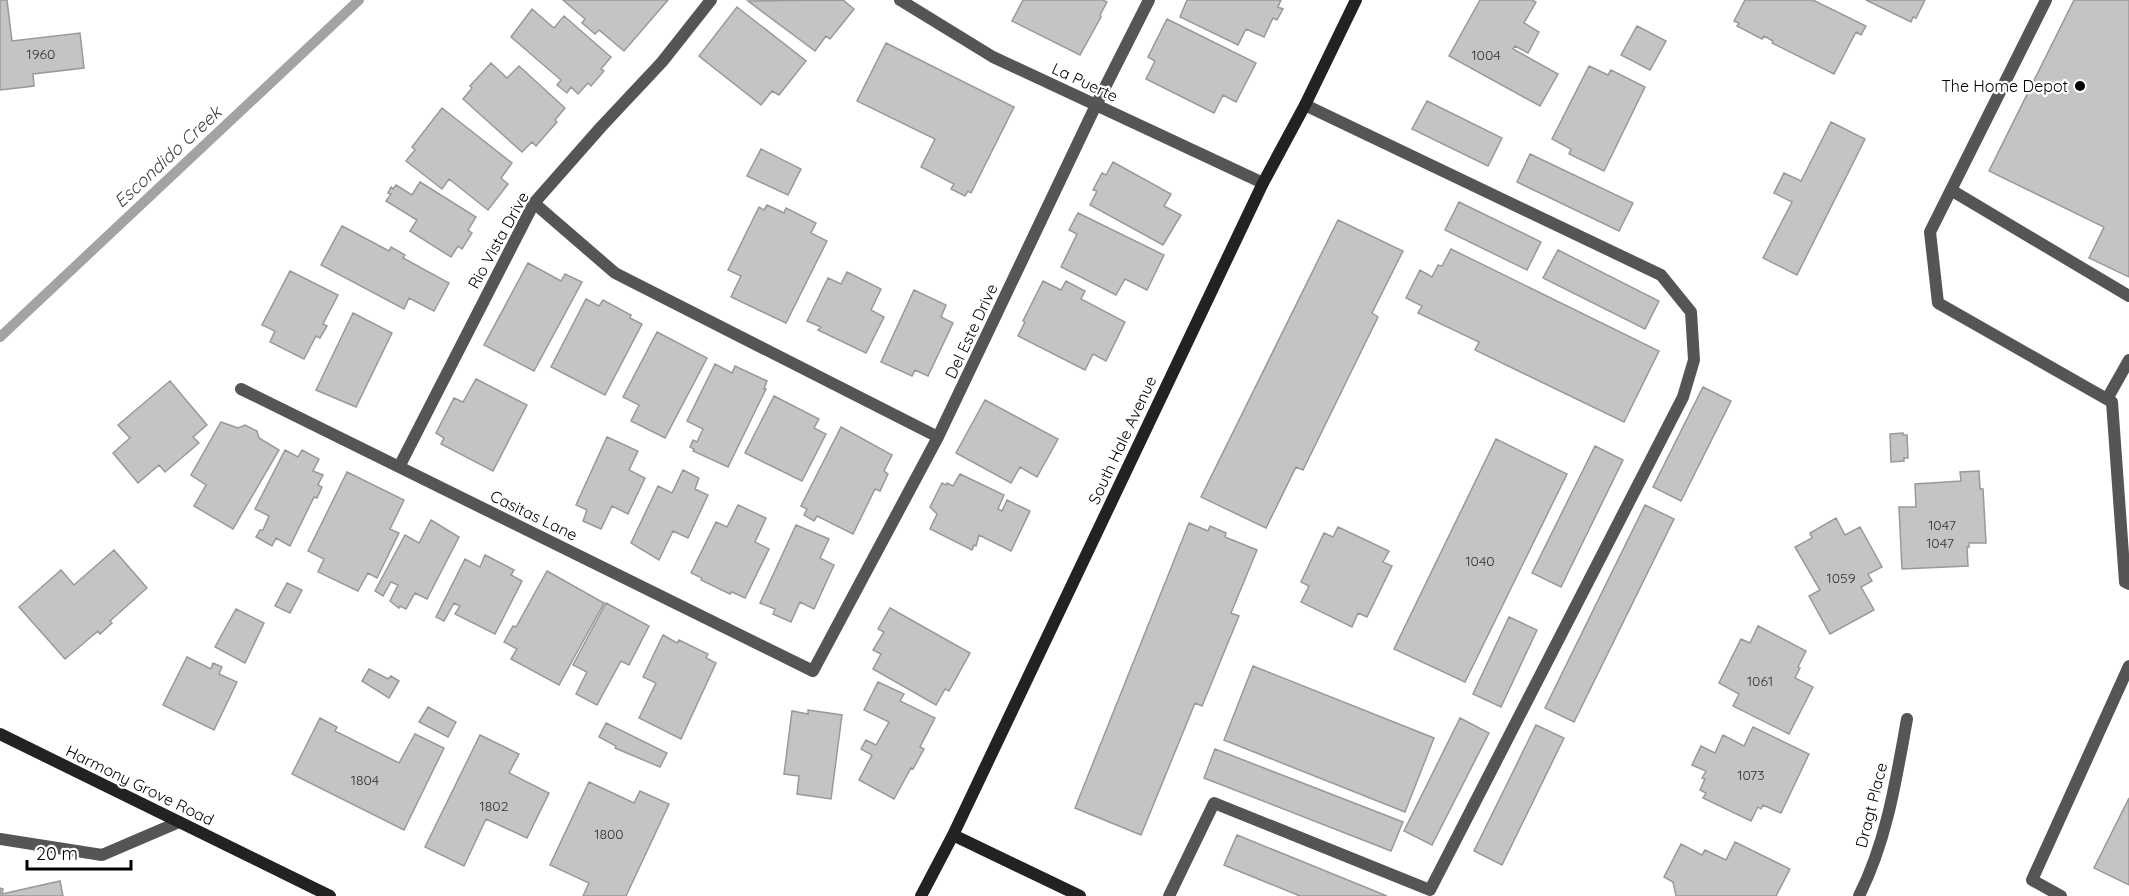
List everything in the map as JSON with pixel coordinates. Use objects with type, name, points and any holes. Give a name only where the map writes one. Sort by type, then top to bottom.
[{"type":"street","name":"Rio Vista Drive","points":[[399,467],[534,203],[662,62],[711,0]]},
{"type":"street","name":"La Puerte","points":[[900,0],[993,57],[1263,183]]},
{"type":"street","name":"Del Este Drive","points":[[813,671],[938,437],[1096,105],[1149,0]]},
{"type":"street","name":"South Hale Avenue","points":[[921,896],[953,836],[1263,183],[1305,105],[1356,0]]},
{"type":"street","points":[[2046,0],[1930,232],[1938,303],[2112,402],[2125,582],[2129,584]]},
{"type":"street","points":[[1169,896],[1214,803],[1430,890],[1683,397],[1694,360],[1691,312],[1661,275],[1305,105]]},
{"type":"street","points":[[1951,190],[2129,296]]},
{"type":"street","points":[[534,203],[615,273],[938,437]]},
{"type":"street","points":[[2107,399],[2129,360]]},
{"type":"street","name":"Casitas Lane","points":[[241,389],[813,671]]},
{"type":"street","points":[[2061,896],[2032,880],[2129,666]]},
{"type":"street","name":"Dragt Place","points":[[1859,896],[1870,874],[1892,805],[1907,719]]},
{"type":"street","name":"Harmony Grove Road","points":[[0,734],[330,896]]},
{"type":"street","points":[[0,839],[102,855],[178,822]]},
{"type":"street","points":[[953,836],[1080,896]]},
{"type":"building","points":[[0,0],[7,0],[12,41],[80,33],[84,68],[33,74],[34,86],[0,90]]},
{"type":"building","points":[[563,0],[668,0],[624,51],[599,30],[595,34],[582,23],[585,19]]},
{"type":"building","points":[[843,0],[854,9],[830,39],[826,36],[815,51],[748,1]]},
{"type":"building","points":[[1023,0],[1103,0],[1107,2],[1080,55],[1012,21]]},
{"type":"building","points":[[1187,0],[1281,0],[1278,7],[1283,9],[1277,20],[1273,18],[1264,37],[1246,29],[1238,45],[1180,17]]},
{"type":"building","points":[[1480,0],[1532,0],[1536,2],[1524,23],[1539,32],[1528,53],[1515,46],[1513,49],[1558,74],[1540,106],[1449,56]]},
{"type":"building","points":[[1745,0],[1813,0],[1866,26],[1861,35],[1856,32],[1834,74],[1772,43],[1773,41],[1764,36],[1762,39],[1737,26],[1739,23],[1734,21]]},
{"type":"building","points":[[1866,0],[1925,0],[1916,18],[1913,17],[1911,22]]},
{"type":"building","name":"The Home Depot","points":[[2074,0],[2129,0],[2129,277],[2089,258],[2104,227],[1989,171]]},
{"type":"building","points":[[737,7],[806,61],[779,95],[772,91],[761,105],[699,56]]},
{"type":"building","points":[[532,9],[554,28],[564,16],[611,57],[601,69],[604,71],[591,86],[588,83],[578,94],[571,87],[567,93],[557,85],[561,80],[511,37]]},
{"type":"building","points":[[1167,19],[1256,63],[1236,102],[1223,95],[1214,113],[1146,79],[1155,61],[1148,57]]},
{"type":"building","points":[[1637,26],[1666,41],[1650,70],[1621,55]]},
{"type":"building","points":[[886,43],[1014,107],[971,193],[968,191],[965,196],[951,189],[954,184],[921,167],[935,139],[857,101]]},
{"type":"building","points":[[491,63],[507,78],[519,66],[565,108],[555,120],[557,122],[536,146],[532,142],[522,152],[463,99],[472,88],[470,86]]},
{"type":"building","points":[[1589,66],[1608,75],[1611,70],[1645,87],[1604,171],[1569,154],[1571,149],[1552,139]]},
{"type":"building","points":[[1427,101],[1502,138],[1488,166],[1412,129]]},
{"type":"building","points":[[442,108],[512,163],[501,178],[508,184],[488,210],[449,179],[442,189],[406,161],[415,150],[412,147]]},
{"type":"building","points":[[1831,122],[1865,139],[1797,275],[1763,258],[1792,202],[1774,193],[1784,173],[1801,181]]},
{"type":"building","points":[[761,149],[801,169],[788,195],[747,176]]},
{"type":"building","points":[[1530,154],[1633,203],[1619,231],[1517,182]]},
{"type":"building","points":[[1113,162],[1171,194],[1164,206],[1181,215],[1163,245],[1090,205],[1097,191],[1093,190],[1102,173],[1106,175]]},
{"type":"building","points":[[420,182],[476,217],[468,230],[472,233],[462,249],[458,246],[451,257],[410,231],[417,220],[386,201],[391,194],[388,193],[391,187],[393,189],[396,185],[412,195]]},
{"type":"building","points":[[1459,202],[1541,242],[1527,270],[1445,230]]},
{"type":"building","points":[[767,205],[784,213],[786,208],[816,223],[811,233],[827,241],[786,323],[731,297],[741,276],[728,270],[759,207],[764,210]]},
{"type":"building","points":[[1078,213],[1164,255],[1147,290],[1125,279],[1116,295],[1061,267],[1077,234],[1069,230]]},
{"type":"building","points":[[1338,220],[1403,251],[1372,313],[1378,317],[1303,470],[1296,467],[1266,528],[1201,497]]},
{"type":"building","points":[[342,226],[389,251],[391,247],[405,255],[403,258],[449,283],[434,311],[409,298],[404,309],[321,265]]},
{"type":"building","points":[[1451,249],[1659,351],[1624,422],[1475,350],[1479,342],[1418,313],[1422,306],[1406,298],[1420,270],[1432,277],[1438,265],[1442,266]]},
{"type":"building","points":[[1558,250],[1659,301],[1645,329],[1543,278]]},
{"type":"building","points":[[528,263],[561,281],[565,274],[582,282],[534,371],[484,345]]},
{"type":"building","points":[[290,271],[338,295],[323,324],[327,326],[320,338],[316,336],[304,359],[270,342],[275,331],[262,325]]},
{"type":"building","points":[[847,272],[881,289],[871,310],[884,317],[866,353],[818,330],[821,327],[807,321],[828,278],[841,284]]},
{"type":"building","points":[[1043,281],[1061,290],[1066,281],[1085,291],[1081,299],[1125,322],[1106,361],[1093,354],[1085,370],[1018,336]]},
{"type":"building","points":[[914,290],[946,305],[941,317],[953,323],[928,376],[915,370],[912,376],[881,362]]},
{"type":"building","points":[[586,299],[599,306],[603,300],[631,315],[630,318],[642,324],[605,395],[551,367]]},
{"type":"building","points":[[353,313],[392,333],[356,407],[316,390]]},
{"type":"building","points":[[657,332],[707,358],[665,438],[631,421],[639,405],[623,397]]},
{"type":"building","points":[[715,364],[732,373],[735,366],[767,381],[764,389],[766,389],[728,467],[693,451],[694,449],[690,447],[693,440],[697,442],[703,429],[687,421]]},
{"type":"building","points":[[476,379],[527,405],[493,471],[441,444],[444,438],[436,433],[454,398],[463,402]]},
{"type":"building","points":[[170,381],[207,425],[193,437],[199,443],[165,472],[159,465],[138,483],[113,453],[130,438],[118,425]]},
{"type":"building","points":[[1703,387],[1731,401],[1681,501],[1653,487]]},
{"type":"building","points":[[774,396],[819,419],[814,428],[826,434],[802,481],[745,453]]},
{"type":"building","points":[[985,400],[1058,439],[1037,477],[1020,467],[1011,483],[956,453]]},
{"type":"building","points":[[221,422],[238,428],[245,425],[257,431],[259,438],[279,450],[233,529],[194,506],[206,485],[191,475]]},
{"type":"building","points":[[841,427],[892,455],[884,471],[888,474],[880,491],[875,489],[853,534],[817,516],[814,521],[804,515],[807,509],[801,506]]},
{"type":"building","points":[[1890,434],[1907,435],[1908,458],[1904,458],[1904,461],[1891,462]]},
{"type":"building","points":[[607,437],[638,451],[629,470],[645,478],[628,514],[612,506],[601,529],[583,521],[587,510],[576,505]]},
{"type":"building","points":[[1496,439],[1567,474],[1465,682],[1394,649]]},
{"type":"building","points":[[1595,446],[1623,460],[1561,587],[1532,573]]},
{"type":"building","points":[[285,450],[298,457],[302,450],[319,459],[313,471],[323,475],[318,485],[322,487],[317,498],[314,497],[290,546],[276,538],[272,546],[256,537],[260,530],[263,530],[269,516],[255,509]]},
{"type":"building","points":[[683,470],[699,478],[695,489],[708,495],[688,538],[673,531],[659,560],[631,543],[658,486],[672,493]]},
{"type":"building","points":[[1979,471],[1980,489],[1983,489],[1986,543],[1969,543],[1967,547],[1968,566],[1902,569],[1899,507],[1916,507],[1915,484],[1961,481],[1960,472]]},
{"type":"building","points":[[347,472],[404,500],[390,529],[399,533],[377,578],[368,573],[358,591],[318,572],[324,559],[308,551]]},
{"type":"building","points":[[960,474],[1004,495],[998,509],[1002,511],[1007,500],[1030,511],[1011,551],[979,535],[976,546],[974,545],[972,550],[930,529],[937,514],[930,507],[942,483],[953,486]]},
{"type":"building","points":[[738,505],[766,518],[755,542],[769,549],[745,598],[732,592],[730,594],[691,573],[716,522],[727,527]]},
{"type":"building","points":[[1645,505],[1674,519],[1574,722],[1545,708]]},
{"type":"building","points":[[1836,518],[1845,535],[1860,527],[1882,567],[1868,574],[1872,581],[1861,587],[1874,610],[1830,634],[1809,596],[1820,590],[1795,547],[1812,538],[1810,533]]},
{"type":"building","points":[[431,520],[459,537],[427,599],[415,593],[406,609],[400,606],[399,608],[390,601],[398,585],[391,582],[383,596],[375,591],[405,535],[419,543]]},
{"type":"building","points":[[1189,523],[1208,531],[1210,526],[1226,533],[1225,537],[1257,550],[1231,613],[1239,616],[1202,706],[1195,703],[1141,835],[1075,808]]},
{"type":"building","points":[[796,525],[829,539],[820,558],[834,565],[814,609],[800,602],[791,622],[773,614],[775,609],[760,603]]},
{"type":"building","points":[[1338,527],[1389,551],[1383,562],[1392,566],[1367,617],[1358,613],[1352,627],[1301,602],[1309,586],[1301,582],[1324,533],[1333,537]]},
{"type":"building","points":[[114,550],[147,588],[110,621],[112,623],[100,634],[98,631],[65,659],[19,607],[61,570],[74,585]]},
{"type":"building","points":[[485,555],[514,570],[511,575],[522,581],[495,634],[455,614],[460,606],[454,603],[444,621],[436,617],[465,559],[480,567]]},
{"type":"building","points":[[547,571],[604,603],[559,685],[511,659],[517,649],[504,642],[513,626],[516,627]]},
{"type":"building","points":[[287,583],[302,590],[290,613],[275,606]]},
{"type":"building","points":[[606,603],[649,626],[629,665],[621,661],[597,705],[576,694],[587,672],[573,665]]},
{"type":"building","points":[[890,608],[970,653],[949,691],[945,689],[936,705],[873,669],[881,654],[873,650],[884,632],[878,629]]},
{"type":"building","points":[[236,609],[264,623],[245,663],[215,647]]},
{"type":"building","points":[[1509,617],[1537,630],[1501,707],[1473,694]]},
{"type":"building","points":[[1758,626],[1806,651],[1795,678],[1813,687],[1789,734],[1733,706],[1739,694],[1719,683],[1741,639],[1750,643]]},
{"type":"building","points":[[663,635],[677,643],[679,640],[708,654],[706,658],[716,663],[681,739],[639,718],[656,683],[643,677]]},
{"type":"building","points":[[187,657],[211,669],[213,663],[222,667],[219,674],[237,682],[214,730],[163,705]]},
{"type":"building","points":[[1253,666],[1434,738],[1405,812],[1224,740]]},
{"type":"building","points":[[369,669],[388,679],[391,676],[399,681],[389,698],[362,681]]},
{"type":"building","points":[[878,682],[904,694],[900,701],[935,718],[920,747],[924,749],[894,799],[859,780],[872,755],[861,749],[866,740],[876,745],[889,722],[864,710]]},
{"type":"building","points":[[428,707],[456,722],[448,737],[419,722]]},
{"type":"building","points":[[808,710],[842,715],[831,799],[797,794],[799,776],[784,774],[792,711],[808,714]]},
{"type":"building","points":[[320,718],[337,727],[335,731],[399,763],[415,734],[444,748],[404,830],[292,774]]},
{"type":"building","points":[[1460,718],[1489,733],[1432,845],[1404,831]]},
{"type":"building","points":[[606,723],[667,753],[660,767],[615,748],[616,746],[599,737]]},
{"type":"building","points":[[1536,725],[1564,738],[1502,865],[1474,851]]},
{"type":"building","points":[[1753,727],[1809,754],[1781,813],[1763,805],[1761,809],[1758,807],[1751,821],[1703,798],[1706,793],[1700,790],[1706,771],[1692,765],[1701,746],[1715,753],[1723,735],[1744,746]]},
{"type":"building","points":[[480,735],[519,754],[509,773],[549,793],[527,838],[486,819],[464,866],[425,847]]},
{"type":"building","points":[[1215,749],[1403,822],[1391,851],[1204,778]]},
{"type":"building","points":[[589,782],[634,803],[640,791],[669,804],[626,896],[583,896],[589,883],[550,865]]},
{"type":"building","points":[[2129,798],[2129,885],[2094,868]]},
{"type":"building","points":[[1237,835],[1387,896],[1300,896],[1224,865]]},
{"type":"building","points":[[1735,842],[1790,869],[1776,896],[1676,896],[1673,882],[1664,877],[1681,844],[1702,855],[1705,850],[1726,860]]},
{"type":"building","points":[[60,881],[63,896],[0,896],[0,888],[3,889],[2,894]]},
{"type":"waterway","name":"Escondido Creek","points":[[0,337],[359,0]]},
{"type":"place","name":"The Home Depot","points":[[2080,86]]}]
